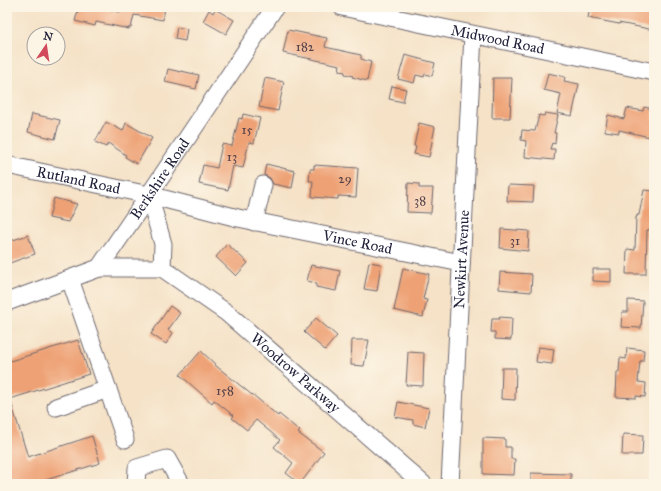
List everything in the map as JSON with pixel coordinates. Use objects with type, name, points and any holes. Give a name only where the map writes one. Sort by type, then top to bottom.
[{"type":"street","name":"Berkshire Road","points":[[99,268],[275,7]]},
{"type":"street","name":"Midwood Road","points":[[342,7],[654,72]]},
{"type":"street","name":"Newkirt Avenue","points":[[450,484],[473,35]]},
{"type":"street","name":"Rutland Road","points":[[7,165],[149,195]]},
{"type":"street","points":[[254,222],[262,184]]},
{"type":"street","name":"Vince Road","points":[[149,195],[254,222],[461,263]]},
{"type":"street","points":[[7,302],[99,268],[162,268],[163,244],[149,195]]},
{"type":"street","name":"Woodrow Parkway","points":[[162,268],[227,313],[423,484]]},
{"type":"street","points":[[70,279],[126,438]]},
{"type":"street","points":[[56,407],[108,389]]},
{"type":"street","points":[[136,484],[137,468],[167,460],[181,484]]},
{"type":"building","points":[[79,7],[99,7],[120,12],[121,7],[165,7],[163,20],[134,15],[131,28],[129,27],[129,29],[96,22],[95,26],[75,21]]},
{"type":"building","points":[[590,7],[654,7],[654,30],[588,18]]},
{"type":"building","points":[[215,9],[234,20],[226,34],[203,21],[209,10],[213,13]]},
{"type":"building","points":[[177,27],[187,29],[185,41],[175,39]]},
{"type":"building","points":[[288,30],[327,38],[325,47],[361,55],[361,59],[371,62],[367,81],[352,77],[353,76],[345,74],[345,72],[339,71],[340,65],[283,53]]},
{"type":"building","points":[[405,55],[435,63],[432,76],[425,74],[424,77],[416,75],[414,83],[398,79]]},
{"type":"building","points":[[168,69],[199,75],[196,89],[165,82]]},
{"type":"building","points":[[548,73],[565,77],[564,81],[579,84],[572,116],[557,113],[561,94],[544,90]]},
{"type":"building","points":[[265,78],[284,82],[278,111],[259,107]]},
{"type":"building","points":[[493,78],[512,78],[510,118],[492,118]]},
{"type":"building","points":[[392,86],[406,89],[403,102],[389,99]]},
{"type":"building","points":[[644,107],[654,109],[654,138],[619,130],[619,133],[605,131],[608,115],[624,119],[627,108],[643,111]]},
{"type":"building","points":[[545,113],[558,115],[554,133],[556,133],[555,144],[552,143],[550,149],[555,149],[554,160],[525,157],[526,141],[521,140],[522,130],[535,131],[539,115],[544,116]]},
{"type":"building","points":[[32,114],[60,120],[55,139],[28,132]]},
{"type":"building","points":[[243,114],[260,118],[254,143],[249,142],[243,168],[233,166],[228,190],[199,184],[203,165],[217,168],[222,144],[232,146],[239,118],[242,119]]},
{"type":"building","points":[[106,122],[123,131],[126,123],[152,138],[137,164],[125,157],[126,155],[108,143],[106,147],[95,142]]},
{"type":"building","points":[[419,123],[435,127],[429,157],[414,154],[416,147],[414,146]]},
{"type":"building","points":[[266,164],[295,171],[292,188],[273,184],[270,178],[264,175]]},
{"type":"building","points":[[314,165],[358,168],[356,197],[338,196],[338,199],[312,197],[313,181],[309,181],[310,169],[314,169]]},
{"type":"building","points":[[408,183],[419,184],[419,188],[433,188],[431,213],[407,212]]},
{"type":"building","points":[[508,185],[534,186],[533,202],[507,201]]},
{"type":"building","points":[[644,190],[654,191],[654,229],[647,230],[646,274],[626,274],[627,249],[635,250],[636,217],[639,215]]},
{"type":"building","points":[[54,198],[77,204],[68,222],[49,218]]},
{"type":"building","points":[[501,229],[529,231],[528,251],[500,248]]},
{"type":"building","points":[[28,235],[35,254],[7,264],[7,242]]},
{"type":"building","points":[[227,244],[248,263],[236,276],[216,257]]},
{"type":"building","points":[[369,262],[381,264],[377,291],[364,289]]},
{"type":"building","points":[[311,265],[340,271],[336,291],[316,287],[316,283],[307,281]]},
{"type":"building","points":[[403,268],[429,274],[423,299],[427,300],[423,317],[394,310]]},
{"type":"building","points":[[593,269],[611,269],[611,282],[593,281]]},
{"type":"building","points":[[500,272],[531,274],[531,292],[499,289]]},
{"type":"building","points":[[628,300],[643,301],[641,328],[621,327],[622,312],[628,312]]},
{"type":"building","points":[[170,306],[180,313],[168,330],[173,333],[166,344],[151,334]]},
{"type":"building","points":[[499,317],[512,318],[511,340],[495,339],[495,332],[491,332],[492,319],[500,319]]},
{"type":"building","points":[[316,318],[337,336],[325,350],[304,332]]},
{"type":"building","points":[[78,340],[89,374],[10,399],[28,457],[92,436],[100,463],[33,484],[7,484],[7,362]]},
{"type":"building","points":[[352,340],[369,340],[364,366],[351,365]]},
{"type":"building","points":[[538,347],[554,349],[552,364],[536,362]]},
{"type":"building","points":[[627,348],[644,350],[643,361],[640,361],[638,382],[646,383],[645,397],[616,397],[617,372],[619,372],[620,358],[626,359]]},
{"type":"building","points":[[201,351],[215,365],[278,416],[279,414],[300,431],[298,433],[324,452],[300,484],[286,473],[293,463],[274,447],[280,440],[256,420],[247,430],[232,418],[234,416],[214,400],[212,403],[180,375]]},
{"type":"building","points":[[408,352],[424,353],[423,386],[406,385]]},
{"type":"building","points":[[502,368],[516,368],[515,400],[501,399]]},
{"type":"building","points":[[398,402],[429,408],[425,427],[413,424],[413,420],[395,417]]},
{"type":"building","points":[[623,434],[643,435],[642,455],[622,455]]},
{"type":"building","points":[[483,438],[505,439],[505,447],[511,447],[511,459],[515,459],[514,475],[483,474]]},
{"type":"building","points":[[531,473],[571,474],[571,484],[531,484]]}]
